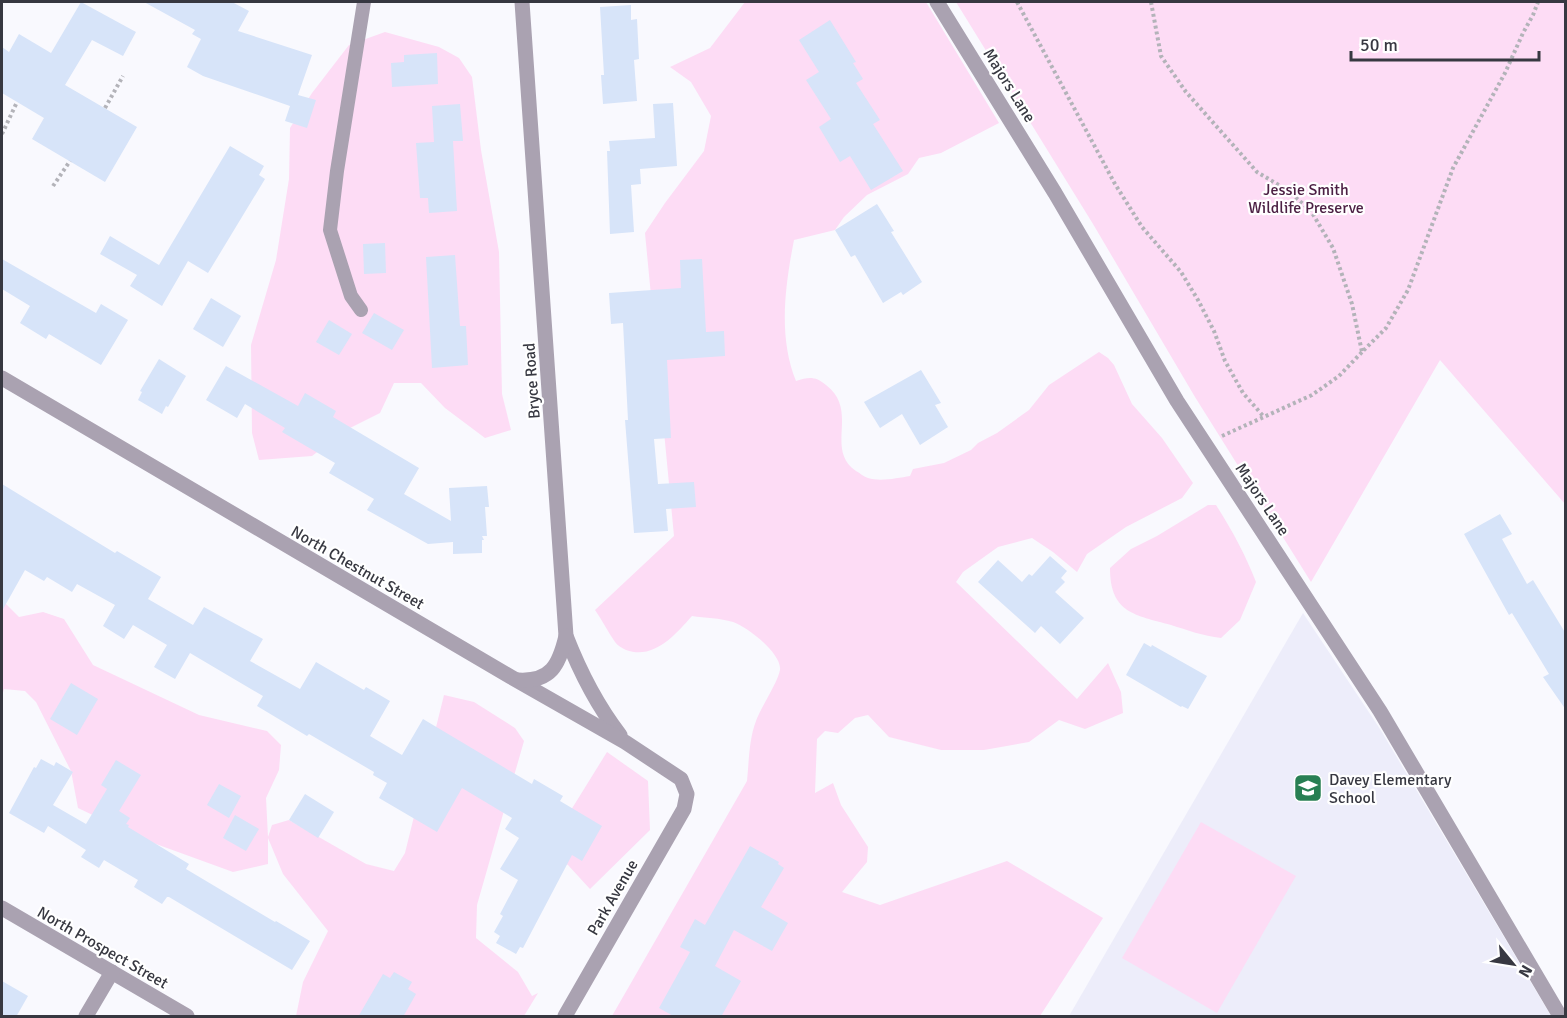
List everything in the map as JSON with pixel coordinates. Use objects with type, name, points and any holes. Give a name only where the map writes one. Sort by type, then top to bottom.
[{"type":"street","name":"Bryce Road","points":[[522,2],[566,636],[587,686],[605,716],[625,742]]},
{"type":"street","name":"Majors Lane","points":[[937,2],[1055,193],[1178,401],[1380,711],[1560,1017]]},
{"type":"street","name":"North Chestnut Street","points":[[2,378],[515,680],[625,742],[681,779],[687,794]]},
{"type":"street","points":[[515,680],[532,681],[545,676],[556,666],[562,654],[566,636]]},
{"type":"street","name":"Park Avenue","points":[[565,1017],[684,808],[687,794]]},
{"type":"street","name":"North Prospect Street","points":[[2,908],[187,1017]]},
{"type":"street","points":[[86,1017],[112,972]]},
{"type":"lane","points":[[361,310],[351,296],[330,230],[364,2]]},
{"type":"path","points":[[1017,2],[1115,184],[1142,227],[1180,272],[1203,310],[1225,362],[1243,393],[1264,417]]},
{"type":"path","points":[[1152,2],[1161,56],[1186,92],[1257,172],[1287,190],[1311,211],[1333,248],[1352,304],[1362,352]]},
{"type":"path","points":[[1216,438],[1312,394],[1339,376],[1386,328],[1408,290],[1453,168],[1505,74],[1538,2]]},
{"type":"path","points":[[105,108],[123,76]]},
{"type":"path","points":[[2,134],[17,102]]},
{"type":"path","points":[[53,186],[70,160]]},
{"type":"shaded area","name":"Davey Elementary School","points":[[1303,613],[1380,729],[1551,1016],[1069,1016]]},
{"type":"green space","points":[[745,2],[926,2],[999,123],[941,153],[919,158],[908,174],[867,195],[844,217],[835,230],[794,240],[785,311],[790,364],[796,381],[815,379],[826,385],[836,395],[841,406],[841,441],[847,462],[865,477],[878,480],[910,476],[913,469],[944,463],[971,450],[978,443],[997,433],[1029,410],[1049,385],[1099,352],[1114,365],[1132,404],[1162,438],[1193,483],[1182,498],[1126,527],[1087,554],[1077,572],[1032,538],[998,547],[963,572],[956,582],[1077,699],[1108,663],[1121,692],[1123,713],[1085,729],[1059,720],[1029,742],[984,750],[941,750],[889,737],[868,715],[855,718],[838,733],[825,731],[817,739],[815,793],[833,783],[841,805],[868,847],[867,862],[842,892],[880,905],[1007,861],[1103,918],[1040,1016],[612,1016],[747,781],[754,728],[780,670],[776,656],[770,649],[755,635],[733,622],[692,616],[663,644],[646,652],[636,652],[626,650],[616,643],[595,610],[674,536],[645,233],[704,151],[711,116],[691,82],[670,67],[710,48]]},
{"type":"green space","name":"Jessie Smith Wildlife Preserve","points":[[956,2],[1565,2],[1565,504],[1440,360],[1311,582],[1195,397],[1093,224]]},
{"type":"green space","points":[[385,32],[439,47],[459,58],[472,77],[481,150],[499,252],[502,394],[511,430],[485,438],[445,408],[421,383],[394,383],[380,413],[346,430],[312,456],[259,460],[252,433],[251,345],[276,260],[289,179],[290,128],[312,93],[349,45]]},
{"type":"green space","points":[[1208,505],[1216,505],[1222,514],[1256,582],[1240,620],[1221,638],[1195,633],[1127,610],[1114,594],[1111,583],[1110,568],[1131,549]]},
{"type":"green space","points":[[2,600],[19,617],[43,612],[64,619],[93,665],[199,715],[267,731],[281,745],[279,770],[266,798],[268,837],[272,825],[289,820],[366,864],[394,871],[405,853],[444,695],[474,702],[515,728],[524,741],[477,905],[476,938],[518,972],[532,996],[538,993],[524,1016],[296,1016],[303,982],[328,931],[283,874],[268,838],[268,864],[233,872],[145,840],[78,808],[71,771],[36,702],[25,691],[4,689],[2,696]]},
{"type":"green space","points":[[607,752],[648,781],[650,830],[590,889],[568,865],[545,852]]},
{"type":"green space","points":[[1201,822],[1296,876],[1217,1013],[1122,958]]},
{"type":"building","points":[[81,2],[136,32],[123,56],[92,40],[65,85],[137,127],[105,182],[32,139],[44,118],[2,93],[2,47],[9,52],[19,34],[51,53]]},
{"type":"building","points":[[144,2],[232,2],[249,11],[238,31],[312,55],[298,95],[316,100],[307,128],[285,121],[290,106],[203,76],[187,67],[201,39],[192,34],[195,30]]},
{"type":"building","points":[[631,5],[631,20],[637,19],[639,59],[634,60],[637,101],[603,104],[601,75],[604,75],[600,7]]},
{"type":"building","points":[[830,20],[856,62],[853,63],[863,79],[856,83],[880,120],[873,124],[903,171],[871,190],[850,156],[840,162],[819,127],[831,119],[806,80],[819,72],[799,40]]},
{"type":"building","points":[[437,53],[438,84],[392,87],[391,63],[404,62],[404,55]]},
{"type":"building","points":[[673,103],[677,166],[640,169],[641,184],[631,185],[634,232],[610,234],[607,151],[610,151],[609,141],[655,138],[653,104]]},
{"type":"building","points":[[460,104],[463,141],[453,141],[457,211],[429,213],[428,198],[420,198],[416,143],[434,142],[432,106]]},
{"type":"building","points":[[230,146],[264,166],[259,175],[265,179],[208,273],[188,261],[162,306],[130,286],[137,275],[100,254],[110,236],[159,265]]},
{"type":"building","points":[[877,204],[894,231],[891,232],[922,282],[903,295],[901,292],[883,303],[855,255],[851,257],[835,230]]},
{"type":"building","points":[[385,243],[386,273],[364,274],[363,244]]},
{"type":"building","points":[[455,255],[460,326],[466,326],[468,365],[432,368],[426,257]]},
{"type":"building","points":[[2,259],[96,313],[101,304],[128,320],[101,365],[49,334],[46,339],[20,323],[30,306],[2,289]]},
{"type":"building","points":[[702,259],[706,332],[724,331],[725,356],[667,360],[671,438],[654,439],[658,484],[694,482],[696,507],[666,509],[668,531],[634,533],[625,420],[628,420],[623,323],[611,324],[609,293],[681,288],[680,260]]},
{"type":"building","points":[[211,298],[241,316],[223,347],[193,329]]},
{"type":"building","points":[[374,313],[404,330],[392,350],[362,333]]},
{"type":"building","points":[[329,320],[352,334],[339,355],[316,342]]},
{"type":"building","points":[[159,359],[186,376],[162,414],[138,400],[142,392],[140,391]]},
{"type":"building","points":[[226,366],[298,406],[305,393],[336,411],[333,417],[419,468],[404,494],[451,521],[449,488],[487,486],[489,507],[485,507],[487,536],[482,536],[484,540],[482,540],[482,553],[453,554],[453,542],[428,544],[367,510],[374,499],[329,473],[335,463],[282,432],[285,428],[245,404],[237,418],[206,400]]},
{"type":"building","points":[[921,370],[941,403],[935,405],[948,427],[920,445],[902,414],[880,428],[864,402]]},
{"type":"building","points":[[2,484],[115,553],[117,551],[161,577],[148,599],[193,625],[204,607],[263,639],[250,661],[300,689],[316,662],[364,690],[366,687],[390,701],[370,736],[402,755],[423,719],[532,784],[534,779],[563,796],[560,801],[602,826],[582,861],[572,855],[523,948],[520,947],[516,954],[496,943],[500,936],[494,932],[503,916],[500,914],[518,880],[500,869],[519,838],[505,829],[512,818],[462,788],[437,832],[379,798],[387,783],[373,775],[374,772],[257,706],[263,696],[190,653],[175,679],[154,667],[167,645],[133,625],[124,639],[103,626],[115,605],[77,584],[72,592],[47,577],[44,581],[25,570],[2,611]]},
{"type":"building","points":[[1500,514],[1512,534],[1502,539],[1527,584],[1533,580],[1566,634],[1566,710],[1543,677],[1549,674],[1512,613],[1509,615],[1464,534]]},
{"type":"building","points":[[1050,556],[1067,571],[1061,578],[1065,582],[1055,592],[1084,618],[1060,644],[1041,626],[1035,633],[978,582],[998,560],[1022,582],[1029,574],[1032,576]]},
{"type":"building","points":[[1144,643],[1151,647],[1152,645],[1207,676],[1188,709],[1126,675]]},
{"type":"building","points":[[71,683],[98,699],[77,735],[50,719]]},
{"type":"building","points":[[41,759],[54,766],[56,762],[73,772],[53,805],[86,824],[107,789],[101,785],[116,760],[141,775],[119,811],[130,818],[126,824],[129,825],[128,827],[189,864],[186,869],[310,941],[292,970],[169,897],[162,904],[134,887],[138,880],[104,860],[99,868],[81,857],[86,850],[48,826],[44,833],[9,813],[34,767],[36,768]]},
{"type":"building","points":[[219,784],[241,796],[229,818],[207,805]]},
{"type":"building","points":[[305,794],[334,812],[318,838],[289,820]]},
{"type":"building","points":[[235,815],[259,829],[246,851],[223,838]]},
{"type":"building","points":[[750,846],[779,862],[778,864],[784,868],[761,907],[788,923],[772,951],[734,930],[715,966],[741,981],[721,1017],[675,1017],[659,1008],[690,952],[680,947],[695,919],[705,925]]},
{"type":"building","points":[[394,972],[412,982],[408,989],[416,994],[403,1017],[358,1017],[383,974],[390,978]]},
{"type":"building","points":[[2,981],[28,996],[16,1017],[2,1017]]},
{"type":"place","name":"Davey Elementary School","points":[[1308,788]]}]
